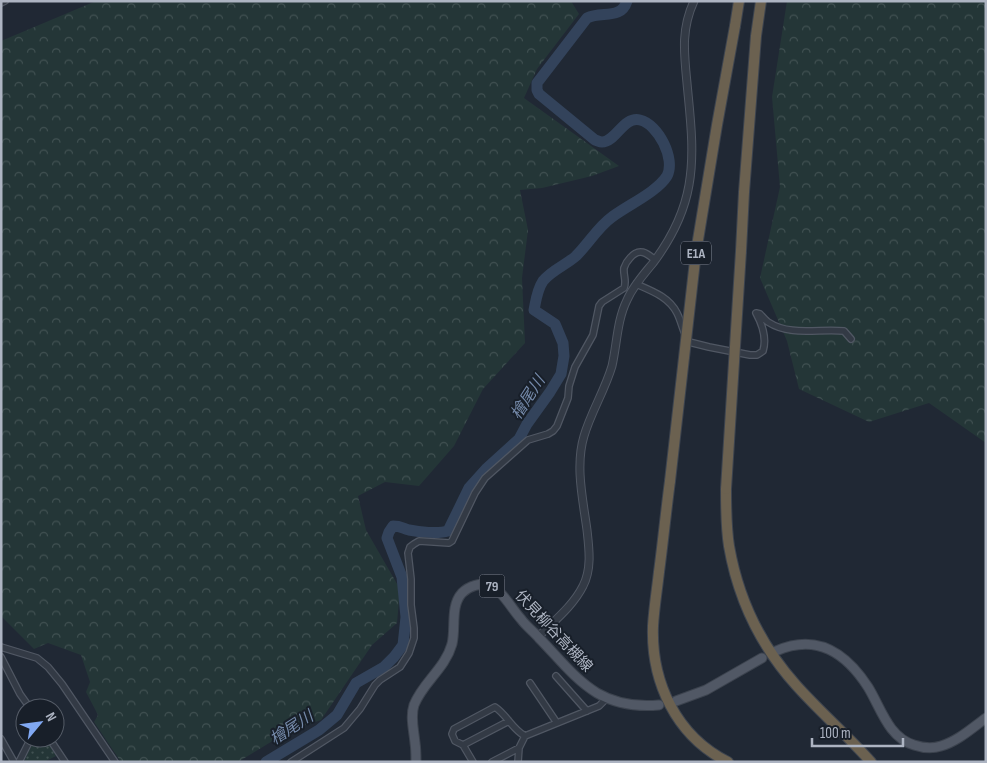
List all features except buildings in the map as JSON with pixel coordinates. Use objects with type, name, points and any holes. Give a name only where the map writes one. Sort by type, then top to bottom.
[{"type":"highway","name":"E1A","points":[[728,762],[700,743],[684,726],[670,704],[658,676],[653,626],[696,252],[740,1]]},
{"type":"highway","points":[[761,1],[756,36],[744,192],[726,489],[729,545],[742,595],[751,617],[772,655],[796,686],[871,762]]},
{"type":"main road","name":"伏見柳谷高槻線","points":[[416,762],[416,743],[412,720],[414,706],[428,683],[447,659],[452,643],[456,604],[461,594],[467,588],[476,585],[485,584],[491,586],[503,596],[522,620],[581,681],[597,693],[614,702],[632,705],[659,705]]},
{"type":"main road","points":[[776,651],[786,646],[808,644],[822,645],[834,652],[860,674],[885,721],[896,734],[908,743],[922,747],[941,746],[952,741],[986,718]]},
{"type":"main road","points":[[676,701],[706,690],[762,658]]},
{"type":"street","points":[[538,636],[567,608],[584,585],[588,571],[589,555],[580,479],[581,448],[584,435],[612,366],[623,309],[628,297],[669,240],[686,202],[692,149],[684,43],[687,16],[694,1]]},
{"type":"street","points":[[290,762],[344,728],[360,709],[375,685],[400,667],[409,653],[414,638],[408,552],[410,547],[419,541],[449,543],[452,541],[475,493],[485,478],[528,440],[553,431],[557,426],[568,398],[569,386],[575,367],[594,335],[599,306],[624,288],[624,268],[633,254],[646,253],[654,260]]},
{"type":"street","points":[[636,284],[660,295],[670,303],[677,312],[684,334],[689,342],[708,348],[750,355],[757,355],[763,351],[762,324],[756,314],[760,314],[768,322],[780,328],[806,332],[844,331],[851,339]]},
{"type":"street","points":[[1,647],[37,658],[48,667],[62,684],[114,762]]},
{"type":"street","points":[[1,656],[23,698]]},
{"type":"street","points":[[556,676],[587,711]]},
{"type":"street","points":[[530,683],[557,723]]},
{"type":"street","points":[[518,762],[519,748],[524,736],[599,706],[607,698]]},
{"type":"street","points":[[472,762],[463,745],[456,742],[452,734],[454,729],[495,707],[524,736]]},
{"type":"street","points":[[463,745],[509,721]]},
{"type":"street","points":[[1,740],[14,762]]},
{"type":"street","points":[[19,762],[25,748]]},
{"type":"street","points":[[56,748],[65,762]]},
{"type":"street","points":[[492,762],[519,748]]},
{"type":"green space","points":[[96,1],[571,1],[579,14],[537,69],[524,98],[619,166],[592,176],[542,188],[520,190],[528,230],[522,278],[525,343],[483,389],[454,446],[419,486],[385,482],[358,496],[366,530],[400,589],[397,623],[372,645],[321,720],[289,731],[238,762],[121,762],[94,722],[98,715],[86,692],[90,682],[81,655],[48,643],[34,649],[1,616],[1,41]]},
{"type":"green space","points":[[787,1],[986,1],[986,443],[929,403],[869,422],[799,389],[787,341],[760,278],[780,187],[772,97]]},
{"type":"green space","points":[[30,748],[51,748],[56,756],[44,762],[24,762]]},
{"type":"waterway","name":"檜尾川","points":[[266,762],[319,730],[337,715],[356,683],[384,667],[403,645],[406,617],[402,577],[387,538],[389,532],[393,526],[423,532],[448,531],[469,488],[487,468],[519,439],[561,374],[564,356],[563,343],[555,324],[534,310],[538,291],[543,281],[576,256],[607,221],[649,193],[667,176],[669,161],[664,143],[647,123],[640,120],[629,122],[607,141],[600,142],[595,140],[539,94],[537,90],[537,83],[587,18],[616,13],[624,7],[627,1]]}]
